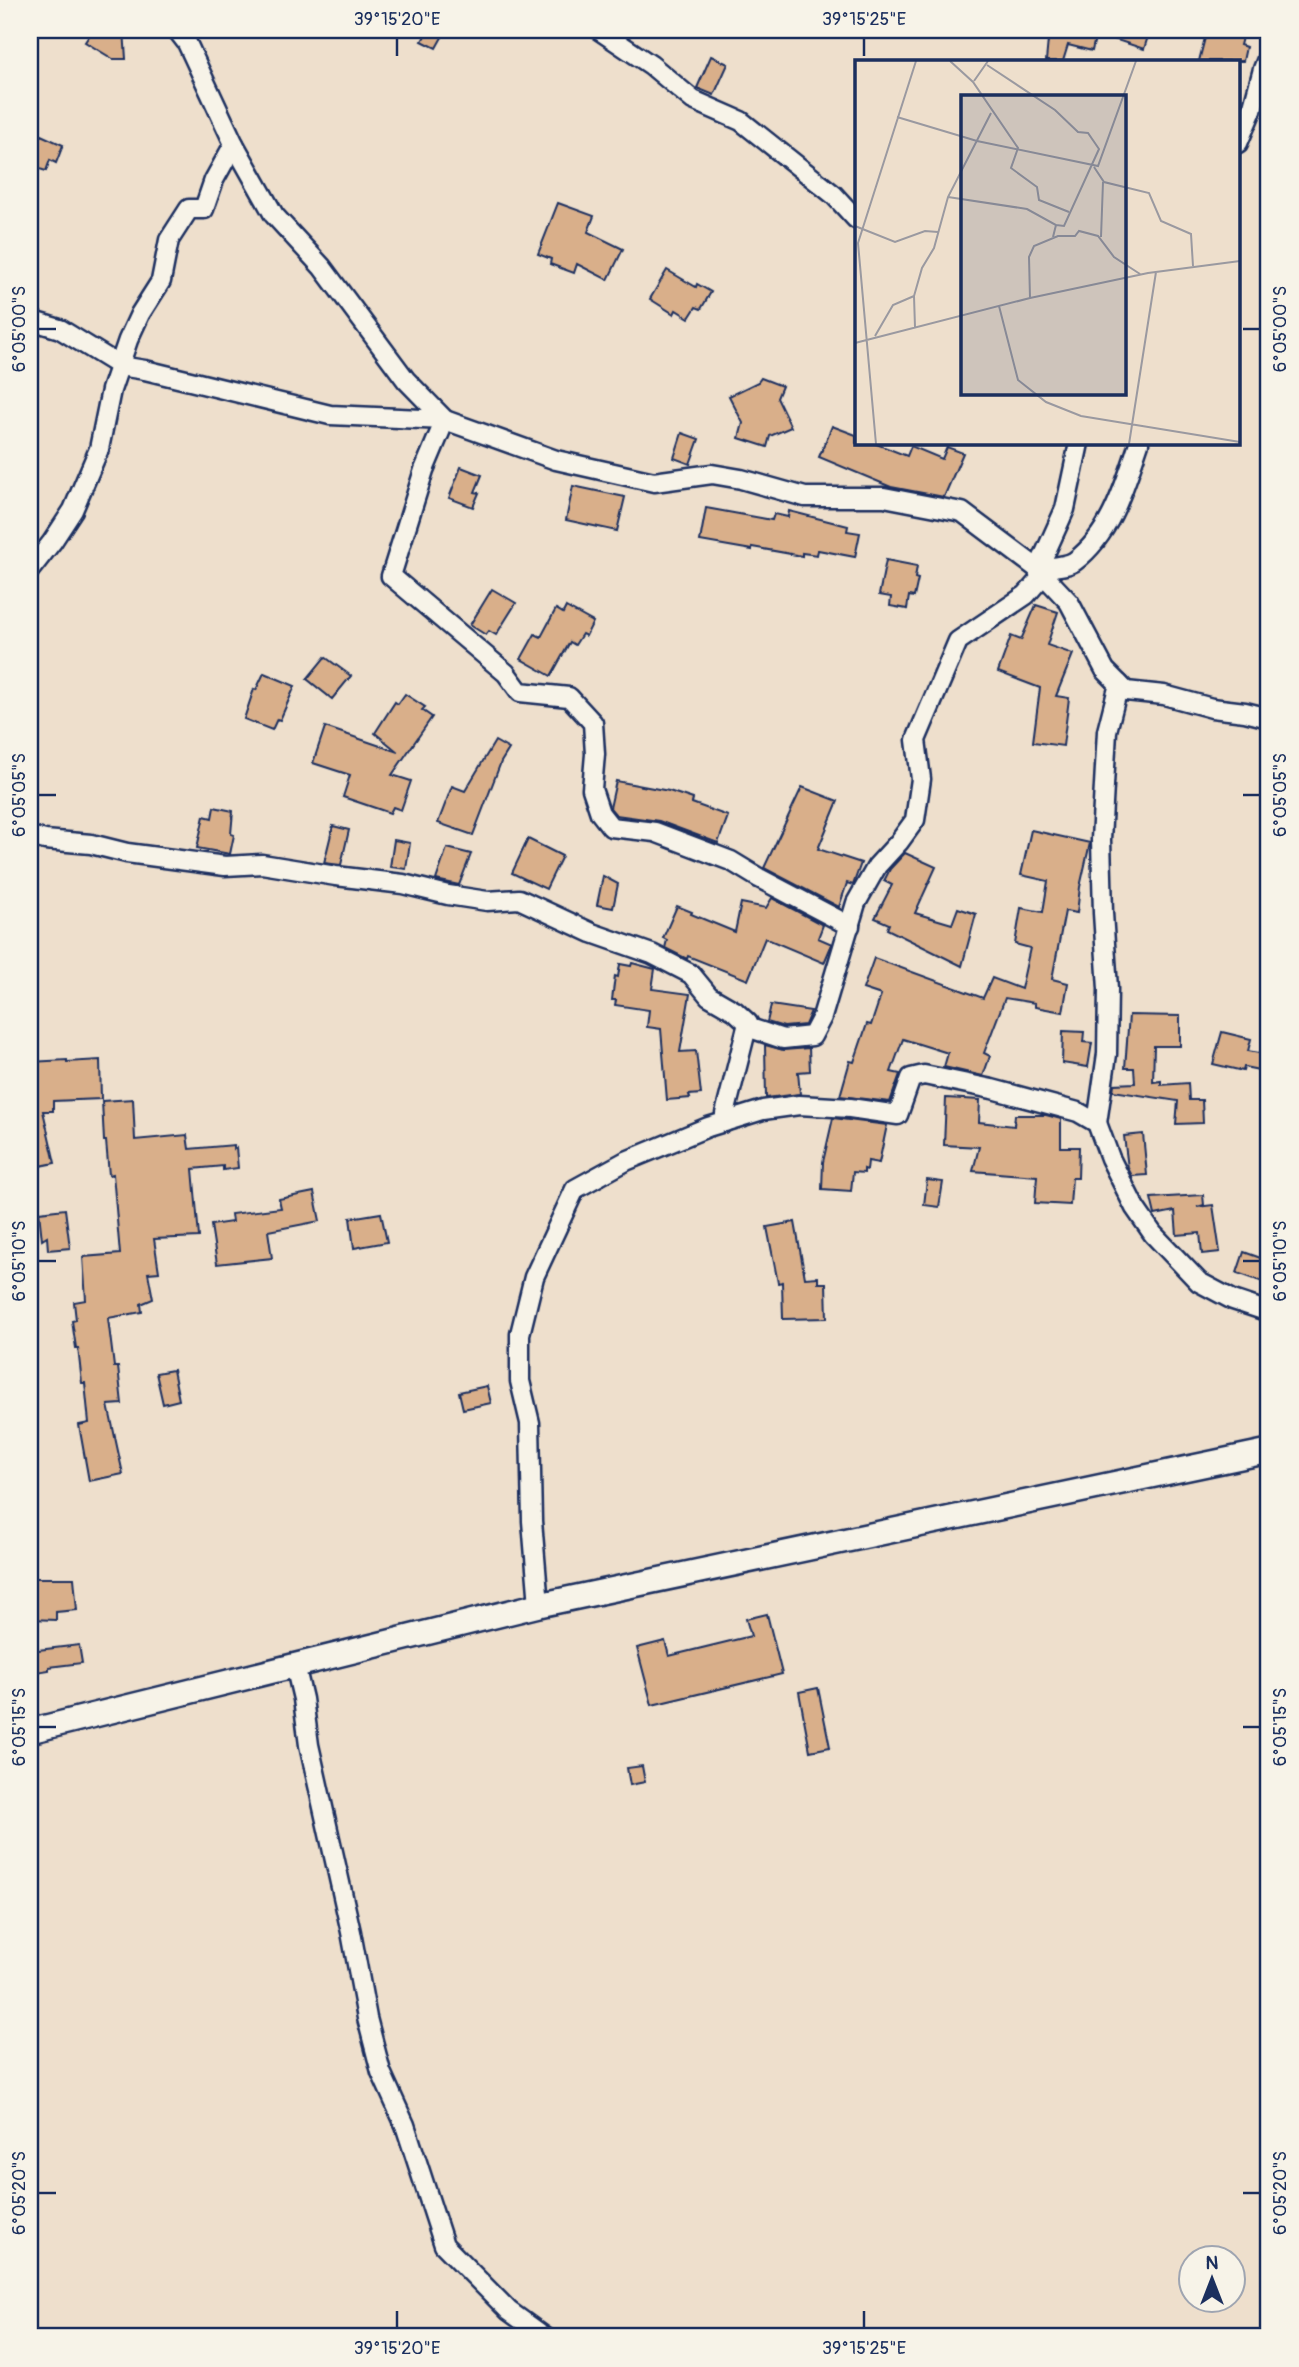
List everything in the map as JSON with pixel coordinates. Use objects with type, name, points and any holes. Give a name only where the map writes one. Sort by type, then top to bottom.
[{"type":"street","points":[[177,30],[187,43],[234,144],[274,215],[322,267],[407,380],[445,420]]},
{"type":"street","points":[[600,30],[651,65],[693,100],[741,121],[834,195],[855,218]]},
{"type":"street","points":[[1240,138],[1252,110],[1262,69],[1269,54]]},
{"type":"street","points":[[30,570],[73,510],[99,449],[111,390],[140,314],[161,281],[169,240],[189,209],[204,209],[214,180],[234,144]]},
{"type":"street","points":[[30,320],[60,329],[120,366],[330,415],[445,420],[556,460],[654,482],[712,474],[741,479],[805,497],[884,497],[962,512],[1038,569],[1069,602],[1105,670],[1126,691],[1164,695],[1212,709],[1245,712],[1269,718]]},
{"type":"street","points":[[445,420],[424,470],[391,576],[506,673],[520,692],[569,697],[593,723],[595,754],[592,789],[600,813],[611,827],[655,832],[731,861],[850,926]]},
{"type":"street","points":[[747,1027],[783,1039],[812,1036],[822,1017],[856,904],[877,866],[915,820],[921,779],[916,740],[958,641],[1026,595],[1040,579],[1038,569],[1065,509],[1079,444]]},
{"type":"street","points":[[1038,569],[1073,563],[1097,538],[1116,508],[1139,444]]},
{"type":"street","points":[[1119,684],[1107,731],[1102,827],[1108,1041],[1097,1123],[1110,1158],[1135,1208],[1153,1234],[1199,1282],[1233,1300],[1269,1312]]},
{"type":"street","points":[[30,836],[225,866],[262,864],[403,884],[487,901],[519,899],[592,933],[652,954],[691,974],[709,996],[735,1011],[748,1023],[725,1122]]},
{"type":"street","points":[[539,1605],[532,1521],[530,1423],[520,1381],[520,1334],[534,1277],[575,1189],[626,1161],[763,1110],[799,1105],[850,1108],[898,1115],[911,1078],[923,1075],[1066,1108],[1097,1123]]},
{"type":"street","points":[[30,1731],[539,1605],[1269,1451]]},
{"type":"street","points":[[295,1665],[309,1745],[351,1931],[367,2018],[381,2072],[405,2125],[444,2245],[509,2311],[545,2337]]},
{"type":"building","points":[[93,30],[124,30],[126,59],[113,59],[85,42]]},
{"type":"building","points":[[428,30],[446,30],[436,48],[422,41]]},
{"type":"building","points":[[1032,30],[1150,30],[1144,49],[1096,33],[1092,51],[1068,45],[1063,60],[1046,60],[1048,40],[1032,36]]},
{"type":"building","points":[[1207,30],[1244,30],[1240,45],[1246,47],[1243,61],[1199,60]]},
{"type":"building","points":[[711,56],[728,64],[714,95],[697,88]]},
{"type":"building","points":[[30,130],[63,145],[56,163],[50,160],[46,171],[30,166]]},
{"type":"building","points":[[558,203],[594,216],[588,232],[623,249],[608,280],[577,264],[574,273],[550,264],[551,259],[538,254]]},
{"type":"building","points":[[667,270],[696,287],[697,284],[711,292],[701,309],[696,307],[689,318],[676,310],[674,314],[650,299]]},
{"type":"building","points":[[761,378],[782,386],[777,398],[791,427],[770,436],[767,447],[739,438],[743,423],[729,396]]},
{"type":"building","points":[[832,426],[855,435],[855,444],[877,444],[907,456],[911,446],[942,459],[947,447],[963,453],[944,497],[891,487],[819,457]]},
{"type":"building","points":[[682,433],[699,439],[690,464],[674,458]]},
{"type":"building","points":[[461,467],[482,475],[475,492],[479,493],[473,507],[449,498]]},
{"type":"building","points":[[573,486],[625,497],[617,531],[566,520]]},
{"type":"building","points":[[706,508],[772,520],[774,514],[788,517],[789,511],[848,526],[847,531],[860,533],[855,557],[818,550],[817,555],[802,553],[802,556],[700,541]]},
{"type":"building","points":[[886,560],[917,566],[915,578],[918,579],[914,597],[909,596],[907,609],[890,606],[891,597],[879,595]]},
{"type":"building","points":[[492,589],[516,603],[496,635],[489,631],[486,635],[470,625]]},
{"type":"building","points":[[1036,605],[1058,612],[1047,645],[1073,654],[1056,696],[1069,698],[1063,746],[1033,742],[1040,688],[998,672],[1011,636],[1021,640]]},
{"type":"building","points":[[566,607],[593,622],[586,636],[582,634],[575,645],[570,642],[551,676],[521,659],[535,634],[541,637],[556,609],[563,613]]},
{"type":"building","points":[[325,657],[351,676],[332,699],[307,679]]},
{"type":"building","points":[[264,673],[295,686],[280,720],[277,719],[272,730],[244,719],[254,689],[256,690]]},
{"type":"building","points":[[405,694],[425,707],[422,710],[432,717],[392,775],[411,781],[401,810],[393,807],[390,813],[343,797],[350,775],[313,763],[325,727],[398,752],[375,733],[395,702],[398,704]]},
{"type":"building","points":[[495,741],[509,749],[501,762],[473,835],[438,823],[452,786],[465,791]]},
{"type":"building","points":[[616,781],[669,791],[728,816],[718,843],[659,821],[616,815],[610,808]]},
{"type":"building","points":[[802,787],[838,801],[818,849],[861,863],[853,885],[847,883],[839,907],[764,868]]},
{"type":"building","points":[[214,807],[233,811],[231,834],[234,835],[230,854],[197,848],[204,816],[212,818]]},
{"type":"building","points":[[333,826],[349,830],[341,865],[324,863]]},
{"type":"building","points":[[1031,830],[1090,843],[1077,913],[1065,911],[1052,979],[1068,983],[1063,1012],[1035,1007],[1035,1003],[1005,998],[984,1053],[990,1056],[983,1076],[944,1067],[948,1053],[903,1039],[891,1072],[900,1074],[890,1102],[840,1096],[850,1061],[854,1062],[867,1024],[871,1025],[881,995],[863,989],[874,958],[983,998],[992,978],[1021,989],[1030,948],[1015,944],[1021,908],[1043,912],[1048,881],[1021,875]]},
{"type":"building","points":[[528,839],[562,856],[546,889],[512,873]]},
{"type":"building","points":[[394,840],[410,843],[406,869],[390,867]]},
{"type":"building","points":[[447,848],[471,854],[459,885],[436,880]]},
{"type":"building","points":[[905,853],[936,867],[915,913],[952,924],[958,908],[976,914],[962,966],[887,929],[889,924],[875,918],[892,885],[884,881],[890,869]]},
{"type":"building","points":[[603,876],[618,884],[613,908],[597,905]]},
{"type":"building","points":[[772,898],[823,925],[818,938],[832,944],[824,963],[765,938],[748,980],[688,956],[687,959],[665,948],[667,940],[663,938],[677,906],[735,932],[741,903],[766,908]]},
{"type":"building","points":[[632,963],[655,969],[652,989],[690,994],[680,1052],[696,1051],[701,1094],[667,1100],[661,1029],[647,1027],[649,1010],[615,1005],[616,1000],[612,1000],[615,976],[618,977],[620,964],[631,966]]},
{"type":"building","points":[[771,1005],[811,1011],[805,1025],[784,1027],[767,1022]]},
{"type":"building","points":[[1129,1015],[1180,1016],[1180,1046],[1154,1046],[1153,1082],[1161,1081],[1161,1085],[1188,1083],[1189,1100],[1202,1100],[1203,1123],[1176,1124],[1178,1101],[1113,1091],[1114,1084],[1135,1083],[1134,1068],[1125,1068]]},
{"type":"building","points":[[1063,1031],[1084,1032],[1083,1042],[1092,1043],[1088,1067],[1062,1063]]},
{"type":"building","points":[[1222,1032],[1251,1039],[1248,1051],[1269,1055],[1269,1072],[1244,1067],[1243,1071],[1213,1064]]},
{"type":"building","points":[[765,1045],[784,1050],[809,1048],[810,1071],[798,1072],[800,1094],[766,1098]]},
{"type":"building","points":[[100,1060],[101,1099],[53,1101],[53,1111],[43,1111],[55,1163],[30,1168],[30,1062]]},
{"type":"building","points":[[946,1098],[980,1100],[979,1122],[1014,1126],[1015,1115],[1046,1115],[1061,1119],[1061,1147],[1079,1147],[1078,1178],[1072,1178],[1070,1205],[1035,1203],[1037,1176],[973,1171],[979,1147],[944,1145]]},
{"type":"building","points":[[133,1099],[135,1140],[187,1135],[189,1149],[234,1145],[238,1168],[223,1170],[223,1166],[193,1169],[199,1237],[154,1239],[159,1272],[148,1273],[153,1299],[141,1304],[142,1312],[108,1318],[122,1404],[108,1405],[123,1474],[89,1481],[79,1425],[89,1423],[85,1383],[82,1383],[72,1321],[76,1320],[74,1302],[86,1300],[83,1257],[120,1254],[113,1174],[109,1175],[104,1141],[102,1101]]},
{"type":"building","points":[[833,1118],[887,1125],[879,1163],[868,1161],[864,1173],[853,1172],[851,1191],[822,1189],[823,1162]]},
{"type":"building","points":[[1143,1134],[1147,1175],[1132,1176],[1128,1168],[1124,1136]]},
{"type":"building","points":[[927,1180],[943,1182],[939,1207],[924,1205]]},
{"type":"building","points":[[314,1192],[320,1221],[268,1231],[272,1258],[217,1264],[211,1225],[232,1222],[231,1214],[281,1208],[279,1199]]},
{"type":"building","points":[[1203,1195],[1204,1205],[1197,1207],[1213,1205],[1220,1252],[1202,1254],[1200,1233],[1177,1235],[1175,1211],[1155,1215],[1151,1198]]},
{"type":"building","points":[[65,1209],[70,1248],[48,1250],[47,1237],[42,1240],[39,1212]]},
{"type":"building","points":[[381,1213],[387,1242],[354,1248],[350,1218]]},
{"type":"building","points":[[795,1222],[805,1278],[818,1277],[818,1283],[826,1283],[827,1318],[783,1319],[782,1282],[778,1283],[767,1227]]},
{"type":"building","points":[[1244,1252],[1269,1261],[1269,1284],[1237,1273]]},
{"type":"building","points":[[173,1370],[179,1400],[163,1404],[156,1373]]},
{"type":"building","points":[[487,1386],[491,1403],[463,1409],[459,1392]]},
{"type":"building","points":[[30,1578],[74,1578],[77,1610],[56,1612],[56,1620],[30,1619]]},
{"type":"building","points":[[767,1614],[782,1674],[652,1705],[637,1648],[665,1641],[669,1656],[751,1636],[746,1619]]},
{"type":"building","points":[[79,1645],[82,1663],[49,1667],[49,1670],[30,1673],[30,1651]]},
{"type":"building","points":[[818,1688],[830,1747],[810,1751],[799,1692]]},
{"type":"building","points":[[642,1766],[645,1782],[630,1785],[627,1768]]}]
